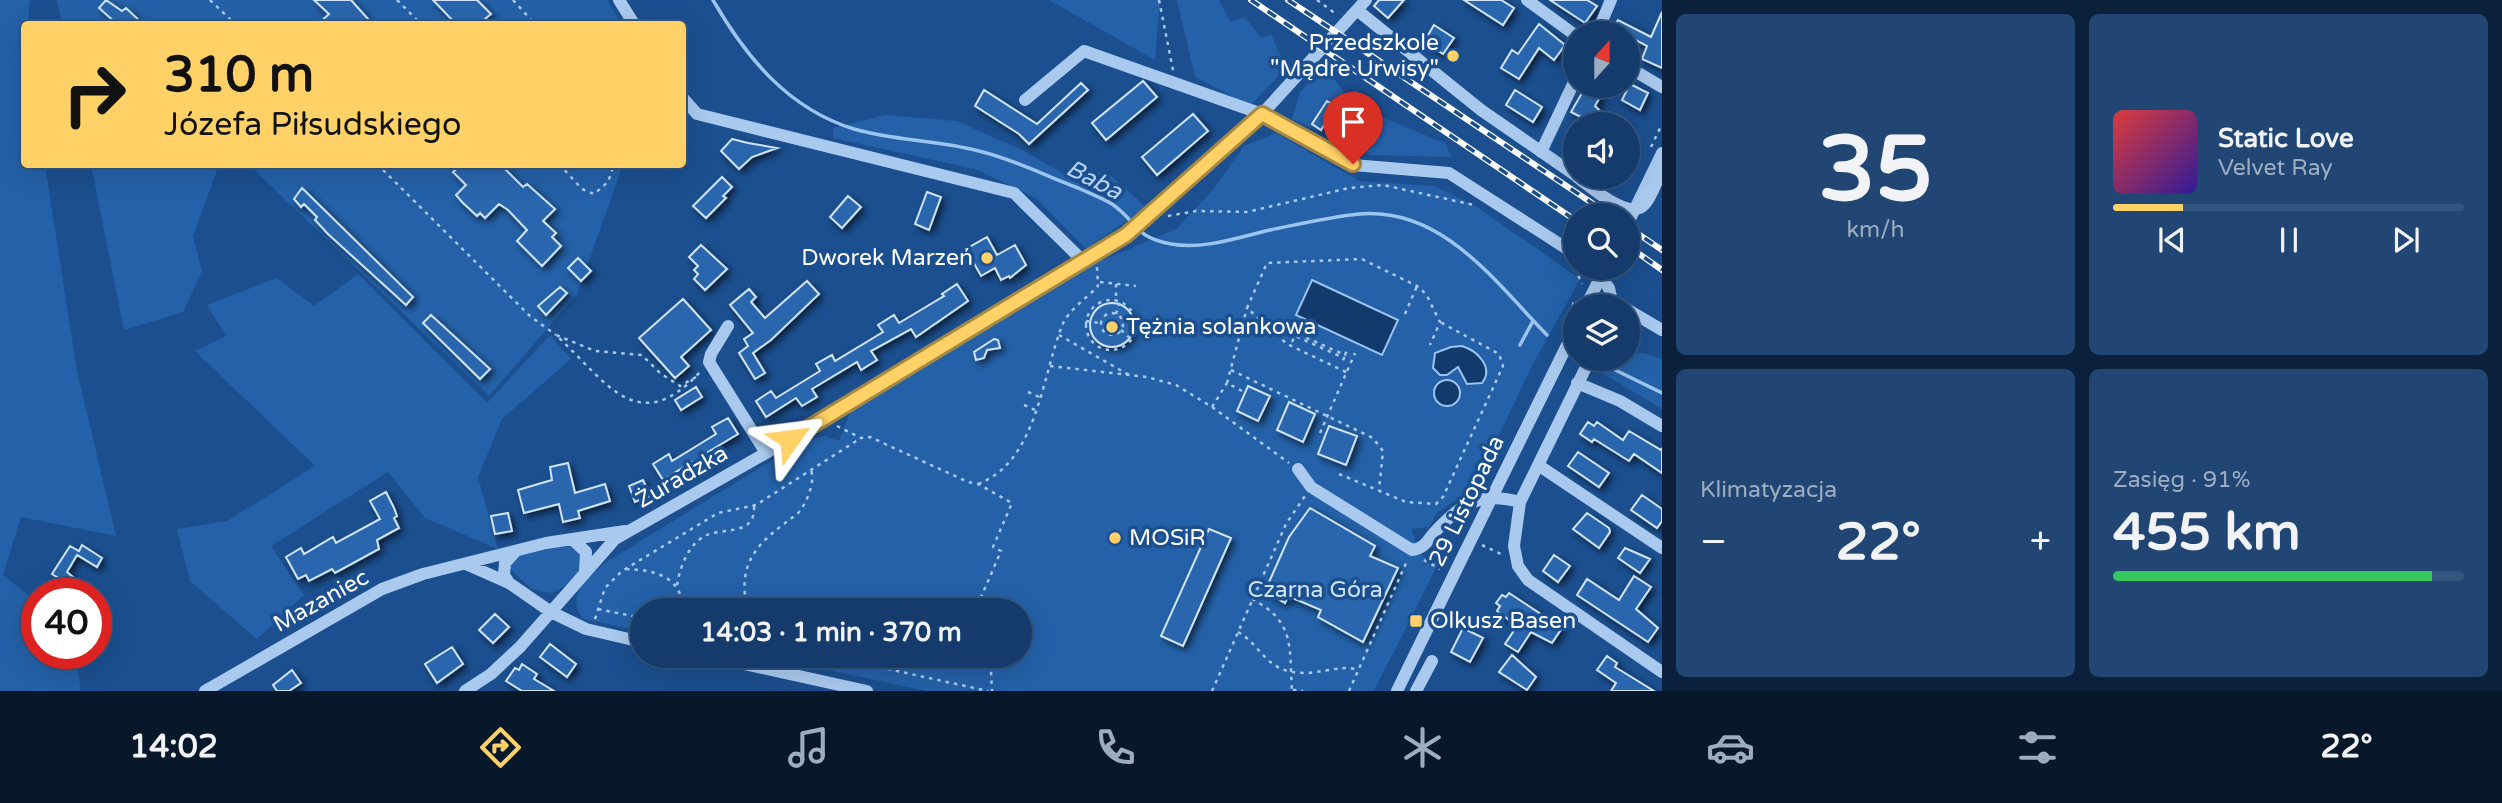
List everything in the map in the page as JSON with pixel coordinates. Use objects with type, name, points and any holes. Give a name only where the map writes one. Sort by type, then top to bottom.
[{"type":"street","points":[[619,0],[632,21]]},
{"type":"street","points":[[1527,0],[1563,26]]},
{"type":"street","points":[[1602,21],[1611,0]]},
{"type":"street","points":[[1362,5],[1481,110],[1563,167]]},
{"type":"street","name":"Żuradzka","points":[[627,531],[766,453],[1152,218],[1262,114],[1362,5]]},
{"type":"street","points":[[1026,100],[1084,51],[1262,114],[1353,164],[1449,173],[1563,246]]},
{"type":"street","points":[[1640,74],[1662,87]]},
{"type":"street","points":[[1541,152],[1566,98]]},
{"type":"street","points":[[686,101],[698,114],[1014,193],[1079,257],[1086,260]]},
{"type":"street","points":[[1638,203],[1662,153]]},
{"type":"street","points":[[1595,189],[1623,208],[1634,211],[1644,205],[1661,173]]},
{"type":"street","points":[[1640,317],[1662,330]]},
{"type":"street","points":[[728,326],[709,362],[766,453]]},
{"type":"street","name":"29 Listopada","points":[[1397,691],[1563,353]]},
{"type":"street","points":[[1584,371],[1520,502],[1514,546],[1518,566],[1528,580],[1662,672]]},
{"type":"street","points":[[1577,383],[1620,401],[1662,426]]},
{"type":"street","points":[[1538,465],[1662,548]]},
{"type":"street","points":[[1298,469],[1311,487],[1416,554],[1451,517],[1479,499],[1500,496],[1520,502]]},
{"type":"street","points":[[466,691],[491,674],[551,612],[606,547],[627,531]]},
{"type":"street","name":"Mazaniec","points":[[205,691],[382,589],[423,574],[519,551],[572,539],[627,531]]},
{"type":"street","points":[[572,539],[586,552],[584,571]]},
{"type":"street","points":[[509,583],[504,575],[505,563],[519,551]]},
{"type":"street","points":[[466,564],[509,583],[551,612],[586,629],[630,639]]},
{"type":"street","points":[[1416,691],[1432,662]]},
{"type":"street","points":[[763,668],[867,691]]},
{"type":"path","points":[[210,0],[232,21]]},
{"type":"path","points":[[397,0],[418,21]]},
{"type":"path","points":[[513,0],[532,21]]},
{"type":"path","points":[[1159,0],[1175,84]]},
{"type":"path","points":[[1317,0],[1347,22]]},
{"type":"path","points":[[381,168],[530,316],[556,335],[622,399],[644,404],[659,402],[682,390],[709,362]]},
{"type":"path","points":[[563,168],[582,188],[594,194],[608,182],[613,168]]},
{"type":"path","points":[[1152,218],[1196,211],[1247,212],[1349,188],[1383,185],[1480,206]]},
{"type":"path","points":[[1212,407],[1227,383],[1247,307],[1267,263],[1362,259],[1417,286],[1426,294],[1440,322],[1499,354],[1503,366],[1443,497],[1436,504],[1406,502],[1339,474]]},
{"type":"path","points":[[1086,260],[1100,282]]},
{"type":"path","points":[[1100,282],[1136,286]]},
{"type":"path","points":[[978,484],[992,477],[1013,456],[1040,397],[1065,320],[1100,282]]},
{"type":"path","points":[[1116,284],[1116,314]]},
{"type":"path","points":[[1405,314],[1417,286]]},
{"type":"path","points":[[1108,299],[1118,300],[1135,316],[1137,324],[1132,340],[1118,350],[1101,348],[1089,337],[1086,321],[1093,307],[1108,299]]},
{"type":"path","points":[[1247,307],[1287,344],[1346,372]]},
{"type":"path","points":[[1101,323],[1107,314],[1116,314],[1122,320],[1121,330]]},
{"type":"path","points":[[1086,321],[1101,323],[1109,335],[1121,330]]},
{"type":"path","points":[[1430,345],[1440,322]]},
{"type":"path","points":[[1299,328],[1296,333],[1312,342]]},
{"type":"path","points":[[1121,330],[1132,340]]},
{"type":"path","points":[[556,335],[595,351],[642,355],[672,384],[680,386],[696,377]]},
{"type":"path","points":[[1059,335],[1131,377]]},
{"type":"path","points":[[1309,349],[1316,335]]},
{"type":"path","points":[[1292,342],[1295,336],[1345,355],[1348,350]]},
{"type":"path","points":[[1324,356],[1331,342]]},
{"type":"path","points":[[1328,349],[1344,358],[1341,365]]},
{"type":"path","points":[[1320,433],[1355,353]]},
{"type":"path","points":[[1050,366],[1147,377],[1176,385],[1212,407],[1298,469]]},
{"type":"path","points":[[1231,370],[1328,414],[1379,444],[1383,451],[1380,491]]},
{"type":"path","points":[[1227,383],[1241,391]]},
{"type":"path","points":[[1028,392],[1040,397]]},
{"type":"path","points":[[1024,405],[1035,410]]},
{"type":"path","points":[[830,424],[861,438]]},
{"type":"path","points":[[594,624],[605,588],[626,569],[718,513],[754,506],[861,438],[870,437],[968,482],[978,484],[1012,503],[993,547],[1001,551],[981,598]]},
{"type":"path","points":[[747,598],[745,583],[753,552],[768,534],[798,514],[813,480],[811,470]]},
{"type":"path","points":[[1212,691],[1286,524],[1311,487]]},
{"type":"path","points":[[680,598],[677,585],[683,564],[697,541],[710,533],[742,529],[754,516],[754,506]]},
{"type":"path","points":[[1484,546],[1501,554]]},
{"type":"path","points":[[1349,691],[1416,554],[1440,569]]},
{"type":"path","points":[[626,569],[654,571],[677,585]]},
{"type":"path","points":[[1252,599],[1274,614],[1287,632],[1292,690],[1303,691]]},
{"type":"path","points":[[598,609],[630,616]]},
{"type":"path","points":[[1238,632],[1262,658],[1291,672],[1311,674],[1347,668],[1358,670]]},
{"type":"path","points":[[886,668],[990,691],[990,668]]},
{"type":"green space","points":[[0,0],[30,0],[28,21],[21,21],[21,168],[45,168],[77,371],[116,536],[21,517],[3,575],[21,589],[21,669],[78,669],[81,691],[0,691]]},
{"type":"green space","points":[[57,0],[607,0],[620,21],[61,21]]},
{"type":"green space","points":[[1049,0],[1160,0],[1155,60]]},
{"type":"green space","points":[[1177,0],[1219,0],[1231,22],[1245,17],[1261,38],[1271,34],[1286,68],[1250,106],[1195,77]]},
{"type":"green space","points":[[1324,67],[1345,93],[1358,90],[1363,109],[1446,144],[1451,157],[1370,155],[1292,119],[1300,92]]},
{"type":"green space","points":[[885,115],[957,121],[1022,150],[1077,181],[1106,171],[1146,207],[1086,249],[1037,199],[975,169],[833,138],[833,128]]},
{"type":"green space","name":"Czarna Góra","points":[[1276,133],[1359,181],[1435,186],[1477,207],[1563,267],[1563,280],[1579,280],[1572,294],[1563,294],[1563,310],[1532,366],[1474,488],[1438,512],[1429,527],[1412,529],[1418,553],[1438,564],[1374,691],[927,691],[819,668],[1032,668],[1032,598],[630,598],[630,629],[584,619],[578,611],[576,604],[580,589],[603,564],[802,442],[824,436],[839,441],[850,413],[1089,266],[1176,229],[1212,191],[1244,146]]},
{"type":"green space","points":[[92,168],[218,168],[193,236],[202,272],[183,312],[124,330]]},
{"type":"green space","points":[[252,168],[622,168],[577,294],[489,396]]},
{"type":"green space","points":[[358,274],[487,403],[550,335],[571,359],[502,419],[478,477],[498,549],[425,518],[388,472],[271,546],[304,595],[257,639],[190,581],[177,529],[227,521],[315,466],[195,351],[226,336],[207,305],[277,278],[314,306]]},
{"type":"green space","points":[[1640,353],[1662,359],[1662,409],[1602,373],[1640,371]]},
{"type":"green space","points":[[562,545],[577,549],[583,555],[582,562],[573,578],[552,593],[532,589],[511,570],[510,562],[514,556]]},
{"type":"shaded area","points":[[1312,280],[1398,320],[1382,355],[1296,315]]},
{"type":"shaded area","points":[[1462,346],[1479,356],[1485,366],[1482,383],[1467,384],[1458,367],[1447,375],[1440,375],[1433,368],[1435,353]]},
{"type":"shaded area","points":[[1447,380],[1456,384],[1460,393],[1456,402],[1447,406],[1438,402],[1434,393],[1438,384]]},
{"type":"building","points":[[106,0],[122,11],[126,8],[140,21],[114,21],[99,8]]},
{"type":"building","points":[[314,0],[351,0],[368,19],[321,21],[329,14]]},
{"type":"building","points":[[433,0],[477,0],[491,14],[483,21],[453,21]]},
{"type":"building","points":[[1379,0],[1404,0],[1388,18],[1374,6]]},
{"type":"building","points":[[1464,0],[1501,0],[1514,8],[1503,25]]},
{"type":"building","points":[[1550,0],[1587,0],[1597,6],[1586,21],[1582,21]]},
{"type":"building","points":[[1662,12],[1662,68],[1642,59],[1647,46],[1640,42],[1640,31],[1651,37]]},
{"type":"building","points":[[1539,24],[1563,43],[1554,60],[1539,48],[1519,79],[1501,68],[1512,50],[1518,54]]},
{"type":"building","name":"Przedszkole \"Mądre Urwisy\"","points":[[1434,25],[1454,38],[1443,54],[1424,42]]},
{"type":"building","points":[[1143,81],[1157,97],[1106,140],[1092,123]]},
{"type":"building","points":[[1081,83],[1088,90],[1029,144],[1019,134],[975,106],[984,90],[1037,124]]},
{"type":"building","points":[[1640,89],[1648,93],[1640,110],[1622,100],[1640,98]]},
{"type":"building","points":[[1515,90],[1542,107],[1533,122],[1506,105]]},
{"type":"building","points":[[1579,98],[1599,98],[1595,106],[1602,112],[1571,112]]},
{"type":"building","points":[[1327,101],[1336,106],[1321,130],[1312,124]]},
{"type":"building","points":[[1193,114],[1208,131],[1157,175],[1142,157]]},
{"type":"building","points":[[732,139],[777,148],[752,157],[739,169],[721,151]]},
{"type":"building","points":[[458,168],[504,168],[523,187],[527,184],[555,209],[543,221],[556,233],[552,237],[561,246],[542,266],[517,241],[527,230],[508,210],[499,204],[485,218],[480,213],[477,216],[462,202],[456,195],[466,185],[453,172]]},
{"type":"building","points":[[722,177],[732,187],[723,196],[726,198],[706,218],[693,206]]},
{"type":"building","points":[[302,188],[413,297],[406,305],[328,234],[304,204],[301,207],[294,199]]},
{"type":"building","points":[[927,192],[941,197],[929,230],[915,224]]},
{"type":"building","points":[[848,196],[861,207],[842,228],[830,217]]},
{"type":"building","name":"Dworek Marzeń","points":[[987,237],[997,255],[1015,245],[1026,265],[1010,278],[1009,276],[1001,280],[995,268],[981,276],[966,249]]},
{"type":"building","points":[[701,245],[727,269],[705,290],[694,279],[698,274],[694,270],[698,266],[689,257]]},
{"type":"building","points":[[578,258],[591,271],[581,281],[568,268]]},
{"type":"building","points":[[807,281],[819,294],[771,340],[753,353],[765,373],[755,379],[739,353],[748,346],[744,339],[753,333],[730,305],[749,289],[756,297],[751,302],[765,318]]},
{"type":"building","points":[[957,284],[968,301],[916,337],[911,329],[871,351],[877,360],[861,370],[857,362],[812,389],[817,397],[802,406],[796,398],[766,417],[756,401],[771,391],[776,398],[820,371],[816,364],[832,355],[835,361],[883,332],[878,325],[894,315],[899,323],[944,296],[942,294]]},
{"type":"building","points":[[560,287],[567,293],[546,315],[538,306]]},
{"type":"building","points":[[683,299],[711,330],[681,357],[689,366],[675,378],[639,338]]},
{"type":"building","name":"Tężnia solankowa","points":[[1112,303],[1127,310],[1134,325],[1127,340],[1112,347],[1097,340],[1090,325],[1097,310]]},
{"type":"building","points":[[431,315],[490,369],[480,379],[423,323]]},
{"type":"building","points":[[994,339],[998,340],[1000,348],[987,350],[984,358],[976,360],[974,352]]},
{"type":"building","points":[[1248,386],[1270,396],[1258,421],[1237,411]]},
{"type":"building","points":[[696,387],[702,397],[681,410],[675,400]]},
{"type":"building","points":[[1289,402],[1315,414],[1303,442],[1277,430]]},
{"type":"building","points":[[728,418],[738,434],[708,452],[713,460],[697,470],[692,462],[663,480],[653,464],[669,454],[672,461],[716,434],[712,427]]},
{"type":"building","points":[[1588,422],[1594,426],[1597,422],[1623,440],[1629,431],[1661,450],[1662,448],[1662,473],[1634,454],[1629,461],[1594,439],[1592,442],[1580,434]]},
{"type":"building","points":[[1329,426],[1357,436],[1346,465],[1318,454]]},
{"type":"building","points":[[1578,452],[1609,473],[1599,487],[1568,466]]},
{"type":"building","points":[[568,463],[575,493],[605,484],[610,501],[578,511],[580,518],[563,522],[559,504],[524,513],[518,490],[552,480],[550,467]]},
{"type":"building","points":[[643,480],[650,496],[635,502],[629,486]]},
{"type":"building","points":[[386,492],[397,516],[394,518],[399,528],[377,540],[379,549],[335,573],[332,569],[309,581],[306,575],[298,579],[286,557],[301,548],[304,554],[333,537],[336,543],[380,519],[370,501]]},
{"type":"building","points":[[1642,495],[1662,509],[1662,521],[1657,528],[1631,510]]},
{"type":"building","points":[[1310,508],[1375,546],[1370,556],[1398,568],[1363,642],[1318,617],[1321,610],[1288,596],[1285,603],[1265,591],[1289,537]]},
{"type":"building","points":[[508,513],[512,531],[495,534],[491,516]]},
{"type":"building","points":[[1587,513],[1609,528],[1610,532],[1599,548],[1573,529]]},
{"type":"building","points":[[1209,529],[1231,538],[1183,646],[1161,636]]},
{"type":"building","points":[[82,545],[102,558],[97,567],[77,555],[67,572],[74,578],[58,578],[52,574],[70,546],[79,551]]},
{"type":"building","points":[[1625,548],[1650,559],[1640,573],[1618,558]]},
{"type":"building","points":[[1554,555],[1570,566],[1558,582],[1543,571]]},
{"type":"building","points":[[1634,576],[1651,587],[1636,609],[1658,628],[1648,642],[1577,595],[1587,579],[1619,600]]},
{"type":"building","points":[[1509,593],[1562,628],[1552,643],[1531,632],[1518,652],[1505,644],[1517,626],[1497,611],[1500,606],[1496,603],[1502,595],[1506,597]]},
{"type":"building","points":[[495,614],[509,627],[493,643],[479,630]]},
{"type":"building","points":[[1463,628],[1483,638],[1470,662],[1451,652]]},
{"type":"building","points":[[550,644],[576,664],[567,677],[540,657]]},
{"type":"building","points":[[452,647],[463,664],[437,683],[425,664]]},
{"type":"building","points":[[1512,655],[1536,677],[1527,690],[1499,672]]},
{"type":"building","points":[[1607,656],[1617,663],[1615,667],[1654,691],[1611,691],[1616,683],[1597,670]]},
{"type":"building","points":[[522,664],[537,674],[534,679],[554,691],[522,691],[506,681],[515,668],[519,670]]},
{"type":"building","points":[[292,670],[301,683],[289,691],[277,691],[273,685]]},
{"type":"waterway","name":"Baba","points":[[713,0],[740,41],[771,78],[789,94],[830,120],[869,133],[964,147],[1004,158],[1112,204],[1142,233],[1171,244],[1221,242],[1359,214],[1389,215],[1416,223],[1442,235],[1465,252],[1547,335]]},
{"type":"waterway","points":[[1520,345],[1533,321]]},
{"type":"waterway","name":"Baba","points":[[1617,371],[1662,393]]},
{"type":"railway","points":[[1251,0],[1563,212]]},
{"type":"railway","points":[[1288,0],[1592,203]]},
{"type":"railway","points":[[1640,235],[1662,250]]},
{"type":"railway","points":[[1640,254],[1662,270]]},
{"type":"place","name":"Przedszkole \"Mądre Urwisy\"","points":[[1453,56]]},
{"type":"place","name":"Dworek Marzeń","points":[[987,258]]},
{"type":"place","name":"Tężnia solankowa","points":[[1112,327]]},
{"type":"place","name":"MOSiR","points":[[1115,538]]},
{"type":"place","name":"Olkusz Basen","points":[[1416,621]]},
{"type":"route","points":[[790,439],[1126,235],[1262,114],[1353,164]]}]
